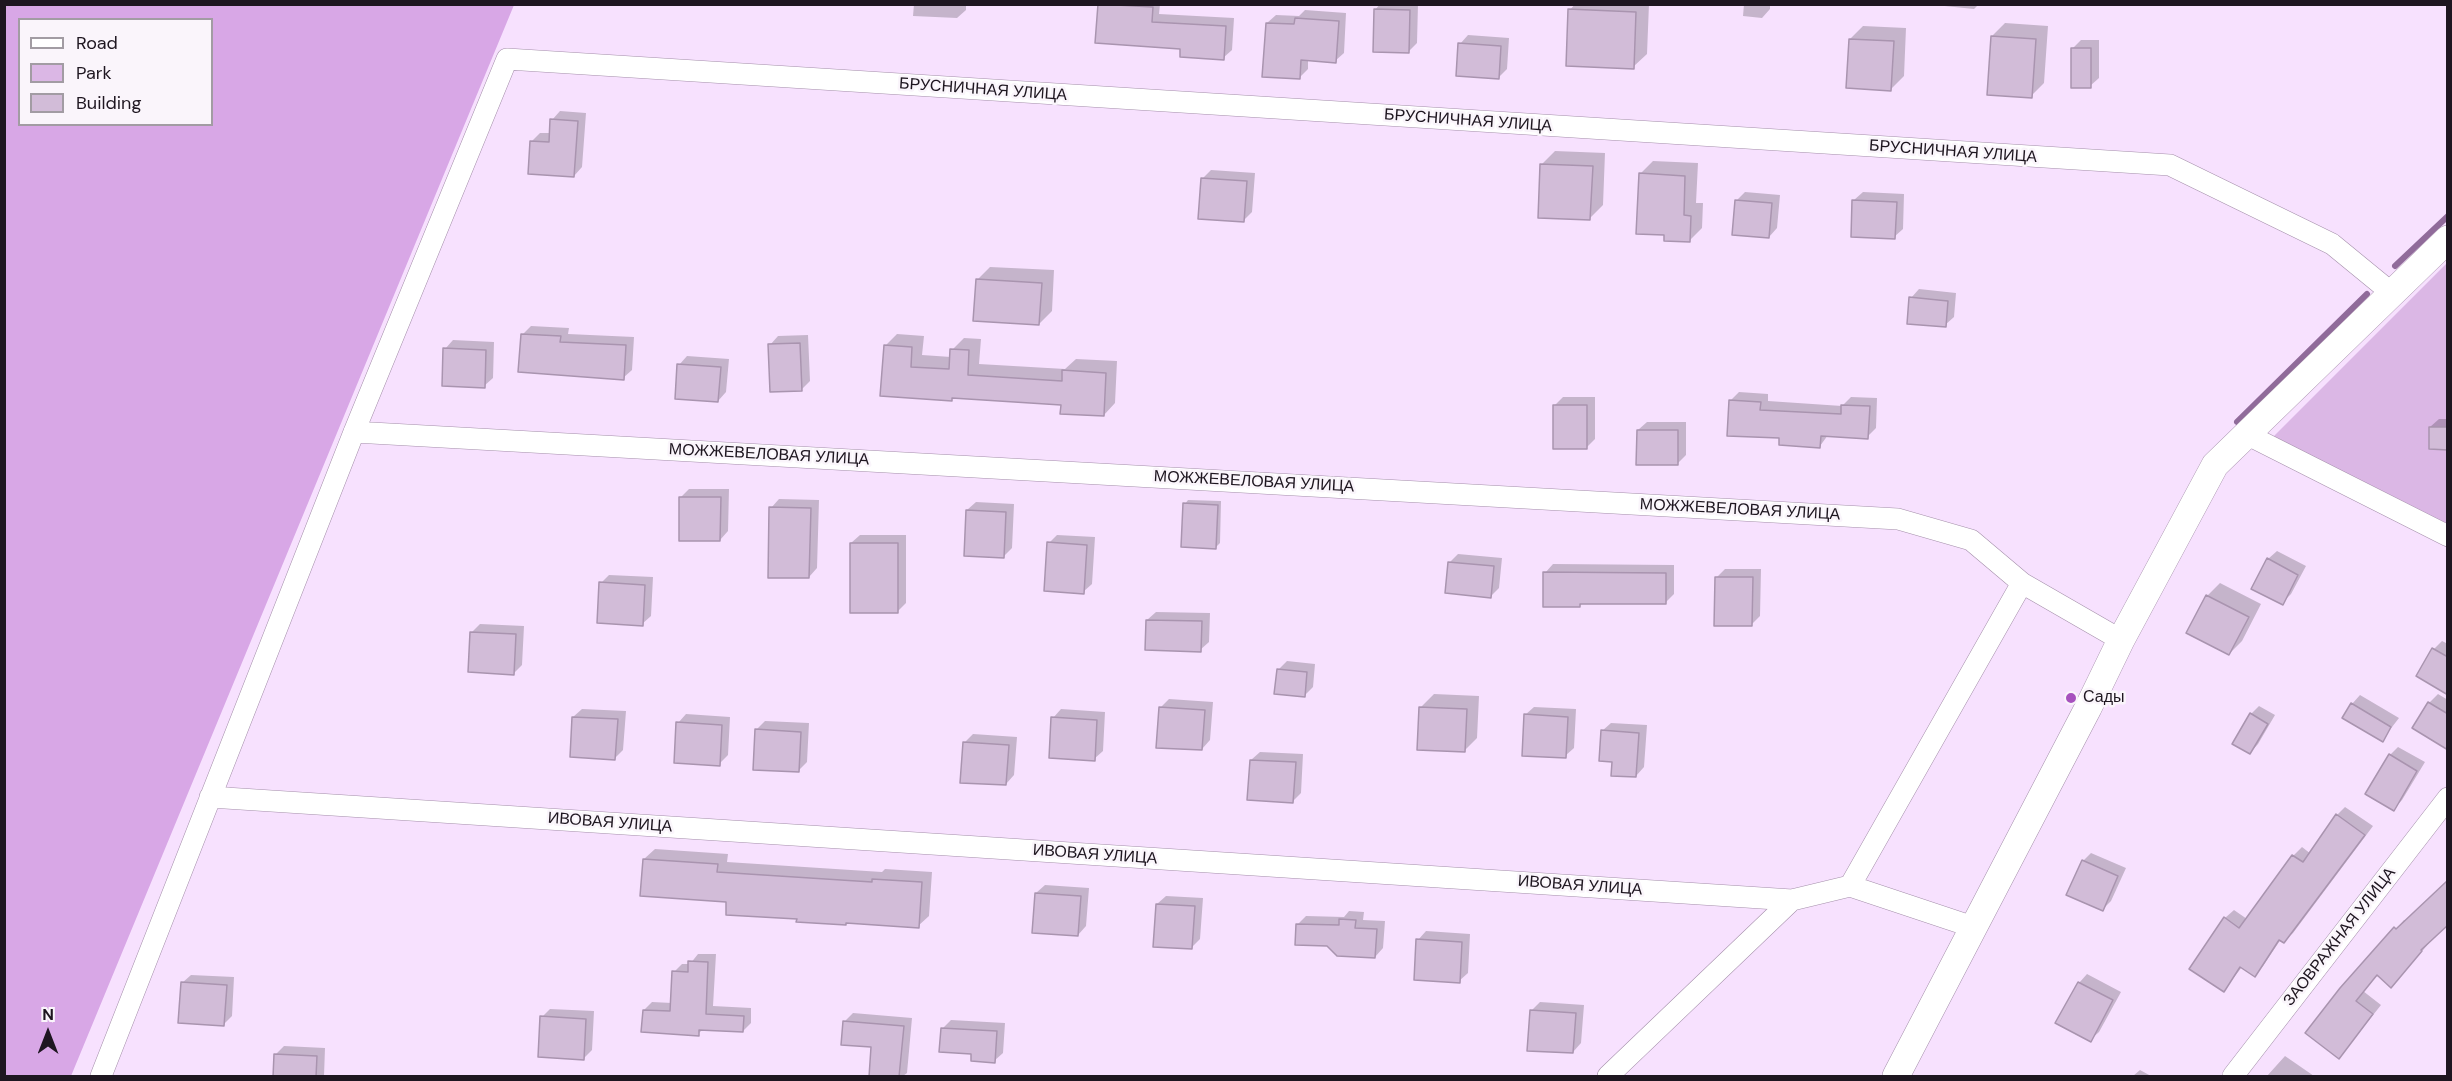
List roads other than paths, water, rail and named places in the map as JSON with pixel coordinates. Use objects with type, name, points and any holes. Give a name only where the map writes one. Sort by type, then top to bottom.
[{"type":"street","name":"БРУСНИЧНАЯ УЛИЦА","points":[[354,432],[507,59],[2170,165],[2332,244],[2392,294]]},
{"type":"street","points":[[1896,1077],[2121,640],[2215,465],[2448,239]]},
{"type":"street","points":[[102,1077],[354,432]]},
{"type":"street","name":"МОЖЖЕВЕЛОВАЯ УЛИЦА","points":[[354,432],[1898,519],[1971,540],[2022,583],[2121,640]]},
{"type":"street","points":[[2246,434],[2448,536]]},
{"type":"street","points":[[1973,927],[1850,886],[2022,583]]},
{"type":"street","name":"ИВОВАЯ УЛИЦА","points":[[210,797],[1792,900],[1850,886]]},
{"type":"street","name":"ЗАОВРАЖНАЯ УЛИЦА","points":[[2233,1077],[2448,798]]},
{"type":"street","points":[[1608,1077],[1792,900]]},
{"type":"waterway","points":[[2395,266],[2448,216]]},
{"type":"waterway","points":[[2237,422],[2367,294]]},
{"type":"place","name":"Сады","points":[[2071,698]]}]
